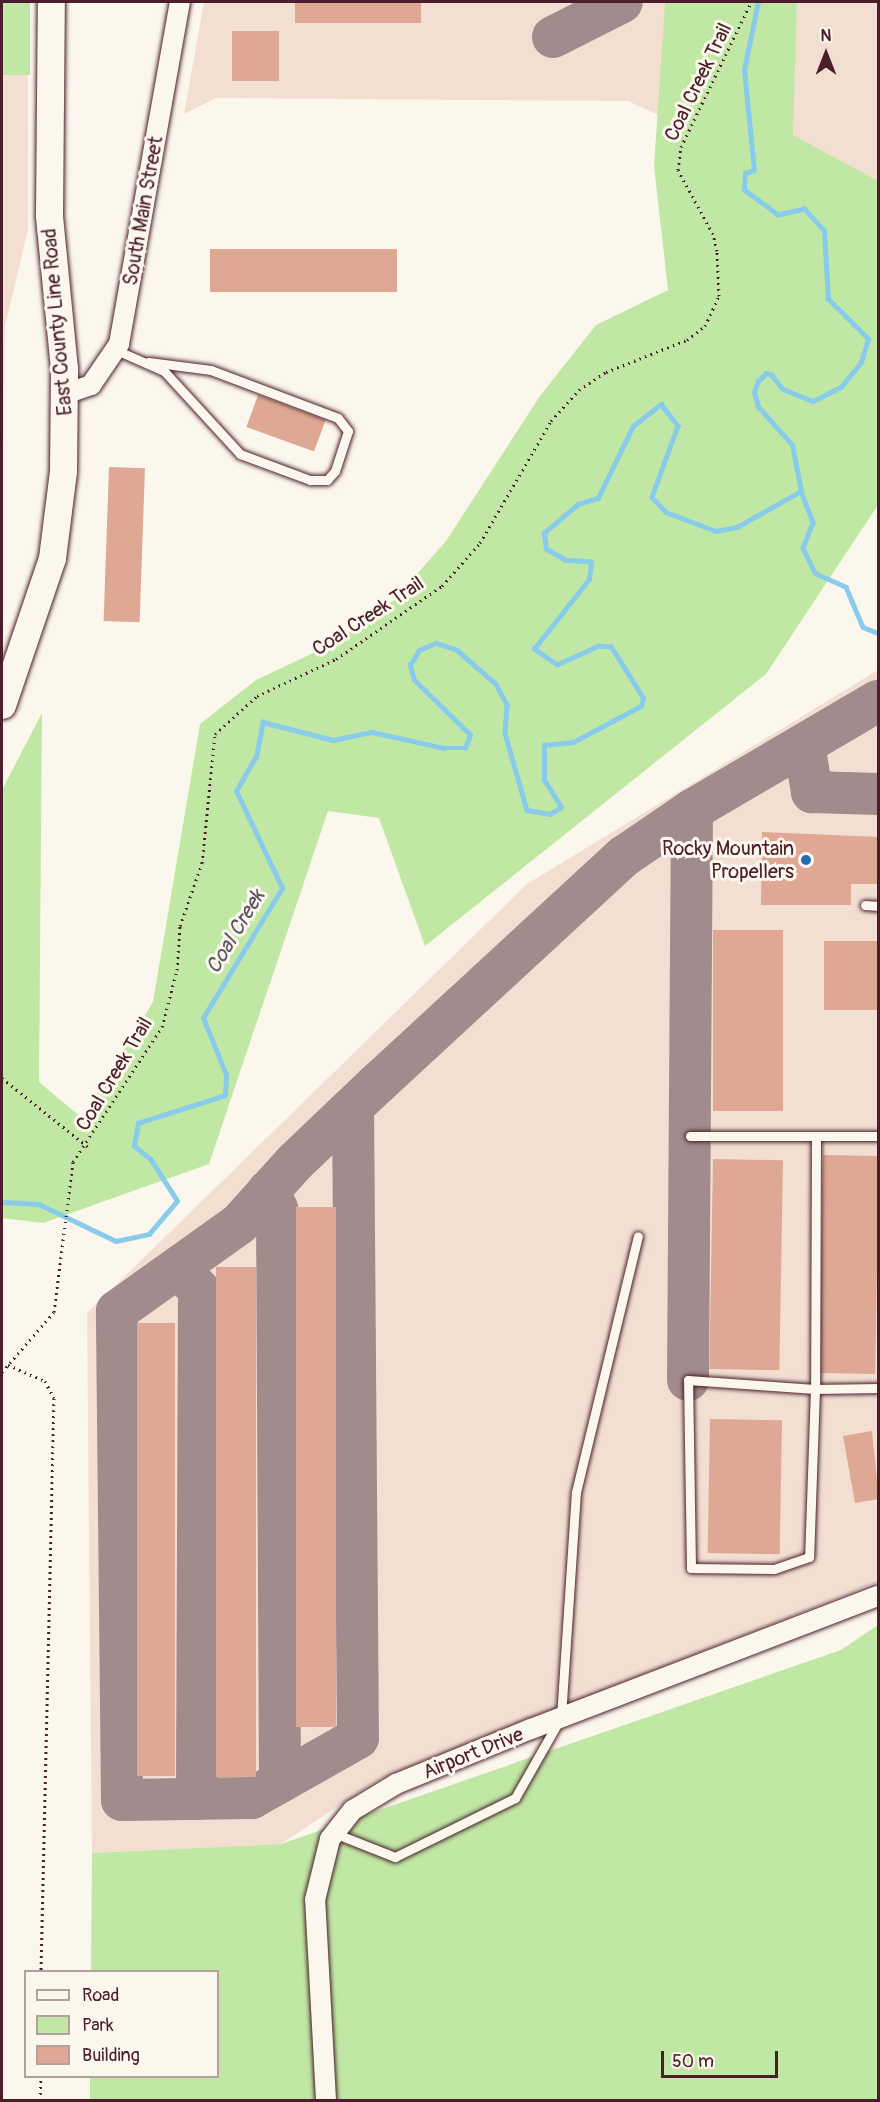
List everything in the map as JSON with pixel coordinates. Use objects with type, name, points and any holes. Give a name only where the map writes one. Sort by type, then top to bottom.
[{"type":"main road","name":"East County Line Road","points":[[2,705],[52,558],[65,394],[49,215],[51,2]]},
{"type":"street","name":"South Main Street","points":[[65,394],[91,385],[116,350],[180,2]]},
{"type":"street","name":"Airport Drive","points":[[326,2100],[314,1930],[320,1869],[334,1833],[353,1810],[378,1793],[561,1717],[879,1596]]},
{"type":"lane","points":[[116,350],[149,362],[164,371],[240,454],[310,480],[327,480],[335,471],[348,431],[338,418],[211,370],[149,362]]},
{"type":"lane","points":[[865,906],[879,906]]},
{"type":"lane","points":[[690,1136],[879,1136]]},
{"type":"lane","points":[[816,1136],[815,1389],[809,1557],[774,1569],[691,1568],[688,1380],[815,1389],[879,1388]]},
{"type":"lane","points":[[334,1833],[395,1857],[515,1798],[561,1717],[576,1492],[638,1236]]},
{"type":"path","name":"Coal Creek Trail","points":[[2,1372],[54,1312],[64,1201],[73,1162],[88,1147],[162,1028],[177,970],[180,926],[202,863],[210,765],[215,734],[234,711],[336,659],[442,586],[480,543],[551,421],[579,390],[606,372],[687,340],[713,315],[719,296],[714,234],[678,170],[679,159],[751,2]]},
{"type":"path","points":[[2,1078],[88,1147]]},
{"type":"path","points":[[8,1365],[45,1381],[54,1398],[41,1970]]},
{"type":"path","points":[[40,2078],[40,2100]]},
{"type":"shaded area","points":[[204,2],[878,2],[878,217],[628,101],[216,98],[184,114]]},
{"type":"shaded area","points":[[28,73],[28,230],[5,326],[2,514],[2,75]]},
{"type":"shaded area","points":[[878,670],[878,1582],[381,1778],[281,1844],[92,1853],[87,1313],[527,884]]},
{"type":"green space","points":[[2,2],[30,2],[30,75],[2,75]]},
{"type":"green space","points":[[665,2],[797,2],[793,135],[878,181],[878,505],[766,674],[425,946],[379,818],[328,811],[209,1164],[43,1223],[2,1218],[2,790],[42,713],[39,1082],[82,1118],[153,1002],[200,724],[256,680],[328,646],[394,600],[446,541],[540,396],[596,325],[668,290],[654,166]]},
{"type":"green space","points":[[878,1625],[878,2100],[90,2100],[90,2078],[219,2078],[219,1970],[91,1970],[92,1853],[281,1844],[841,1650]]},
{"type":"building","points":[[295,2],[421,2],[421,23],[295,23]]},
{"type":"building","points":[[232,31],[279,31],[279,81],[232,81]]},
{"type":"building","points":[[210,249],[397,249],[397,292],[210,292]]},
{"type":"building","points":[[258,395],[326,420],[314,452],[246,427]]},
{"type":"building","points":[[109,467],[145,468],[140,622],[104,621]]},
{"type":"building","name":"Rocky Mountain Propellers","points":[[762,832],[879,837],[879,884],[851,884],[851,905],[761,905]]},
{"type":"building","points":[[713,930],[783,930],[783,1111],[713,1111]]},
{"type":"building","points":[[824,941],[878,941],[878,1010],[824,1010]]},
{"type":"building","points":[[823,1155],[878,1156],[875,1374],[819,1373]]},
{"type":"building","points":[[713,1159],[783,1160],[779,1370],[709,1369]]},
{"type":"building","points":[[296,1207],[336,1207],[336,1727],[296,1727]]},
{"type":"building","points":[[216,1267],[256,1267],[256,1777],[216,1777]]},
{"type":"building","points":[[137,1323],[175,1323],[175,1776],[137,1776]]},
{"type":"building","points":[[710,1419],[782,1420],[780,1554],[708,1553]]},
{"type":"building","points":[[872,1431],[879,1499],[855,1503],[843,1436]]},
{"type":"waterway","name":"Coal Creek","points":[[2,1202],[39,1204],[116,1241],[149,1234],[177,1201],[151,1160],[134,1146],[138,1123],[225,1095],[226,1075],[203,1018],[282,888],[236,791],[256,757],[263,722],[333,740],[372,732],[444,748],[465,748],[470,735],[414,680],[410,665],[419,650],[436,643],[457,650],[496,684],[507,705],[505,733],[527,810],[550,814],[561,807],[544,780],[544,745],[573,742],[641,706],[643,698],[611,647],[599,646],[557,665],[534,649],[589,579],[591,562],[565,560],[546,549],[544,533],[578,504],[598,498],[633,426],[661,404],[678,426],[652,497],[666,512],[716,531],[737,527],[801,491],[792,445],[758,407],[754,392],[758,381],[766,373],[772,375],[783,389],[813,401],[841,387],[861,362],[868,339],[828,299],[824,231],[804,209],[778,215],[744,190],[745,173],[754,170],[744,70],[758,2]]},
{"type":"waterway","points":[[801,491],[813,523],[803,548],[815,573],[846,587],[863,627],[878,633]]},
{"type":"taxiway","points":[[553,37],[622,2]]},
{"type":"taxiway","points":[[353,1107],[358,1738],[252,1798],[122,1800],[117,1311],[239,1224],[295,1162],[377,1084],[623,857],[692,810],[878,701]]},
{"type":"taxiway","points":[[804,745],[812,792],[878,794]]},
{"type":"taxiway","points":[[688,1380],[692,810]]},
{"type":"taxiway","points":[[268,1191],[277,1209],[280,1782]]},
{"type":"taxiway","points":[[178,1268],[199,1290],[197,1799]]},
{"type":"place","name":"Rocky Mountain Propellers","points":[[806,860]]}]
